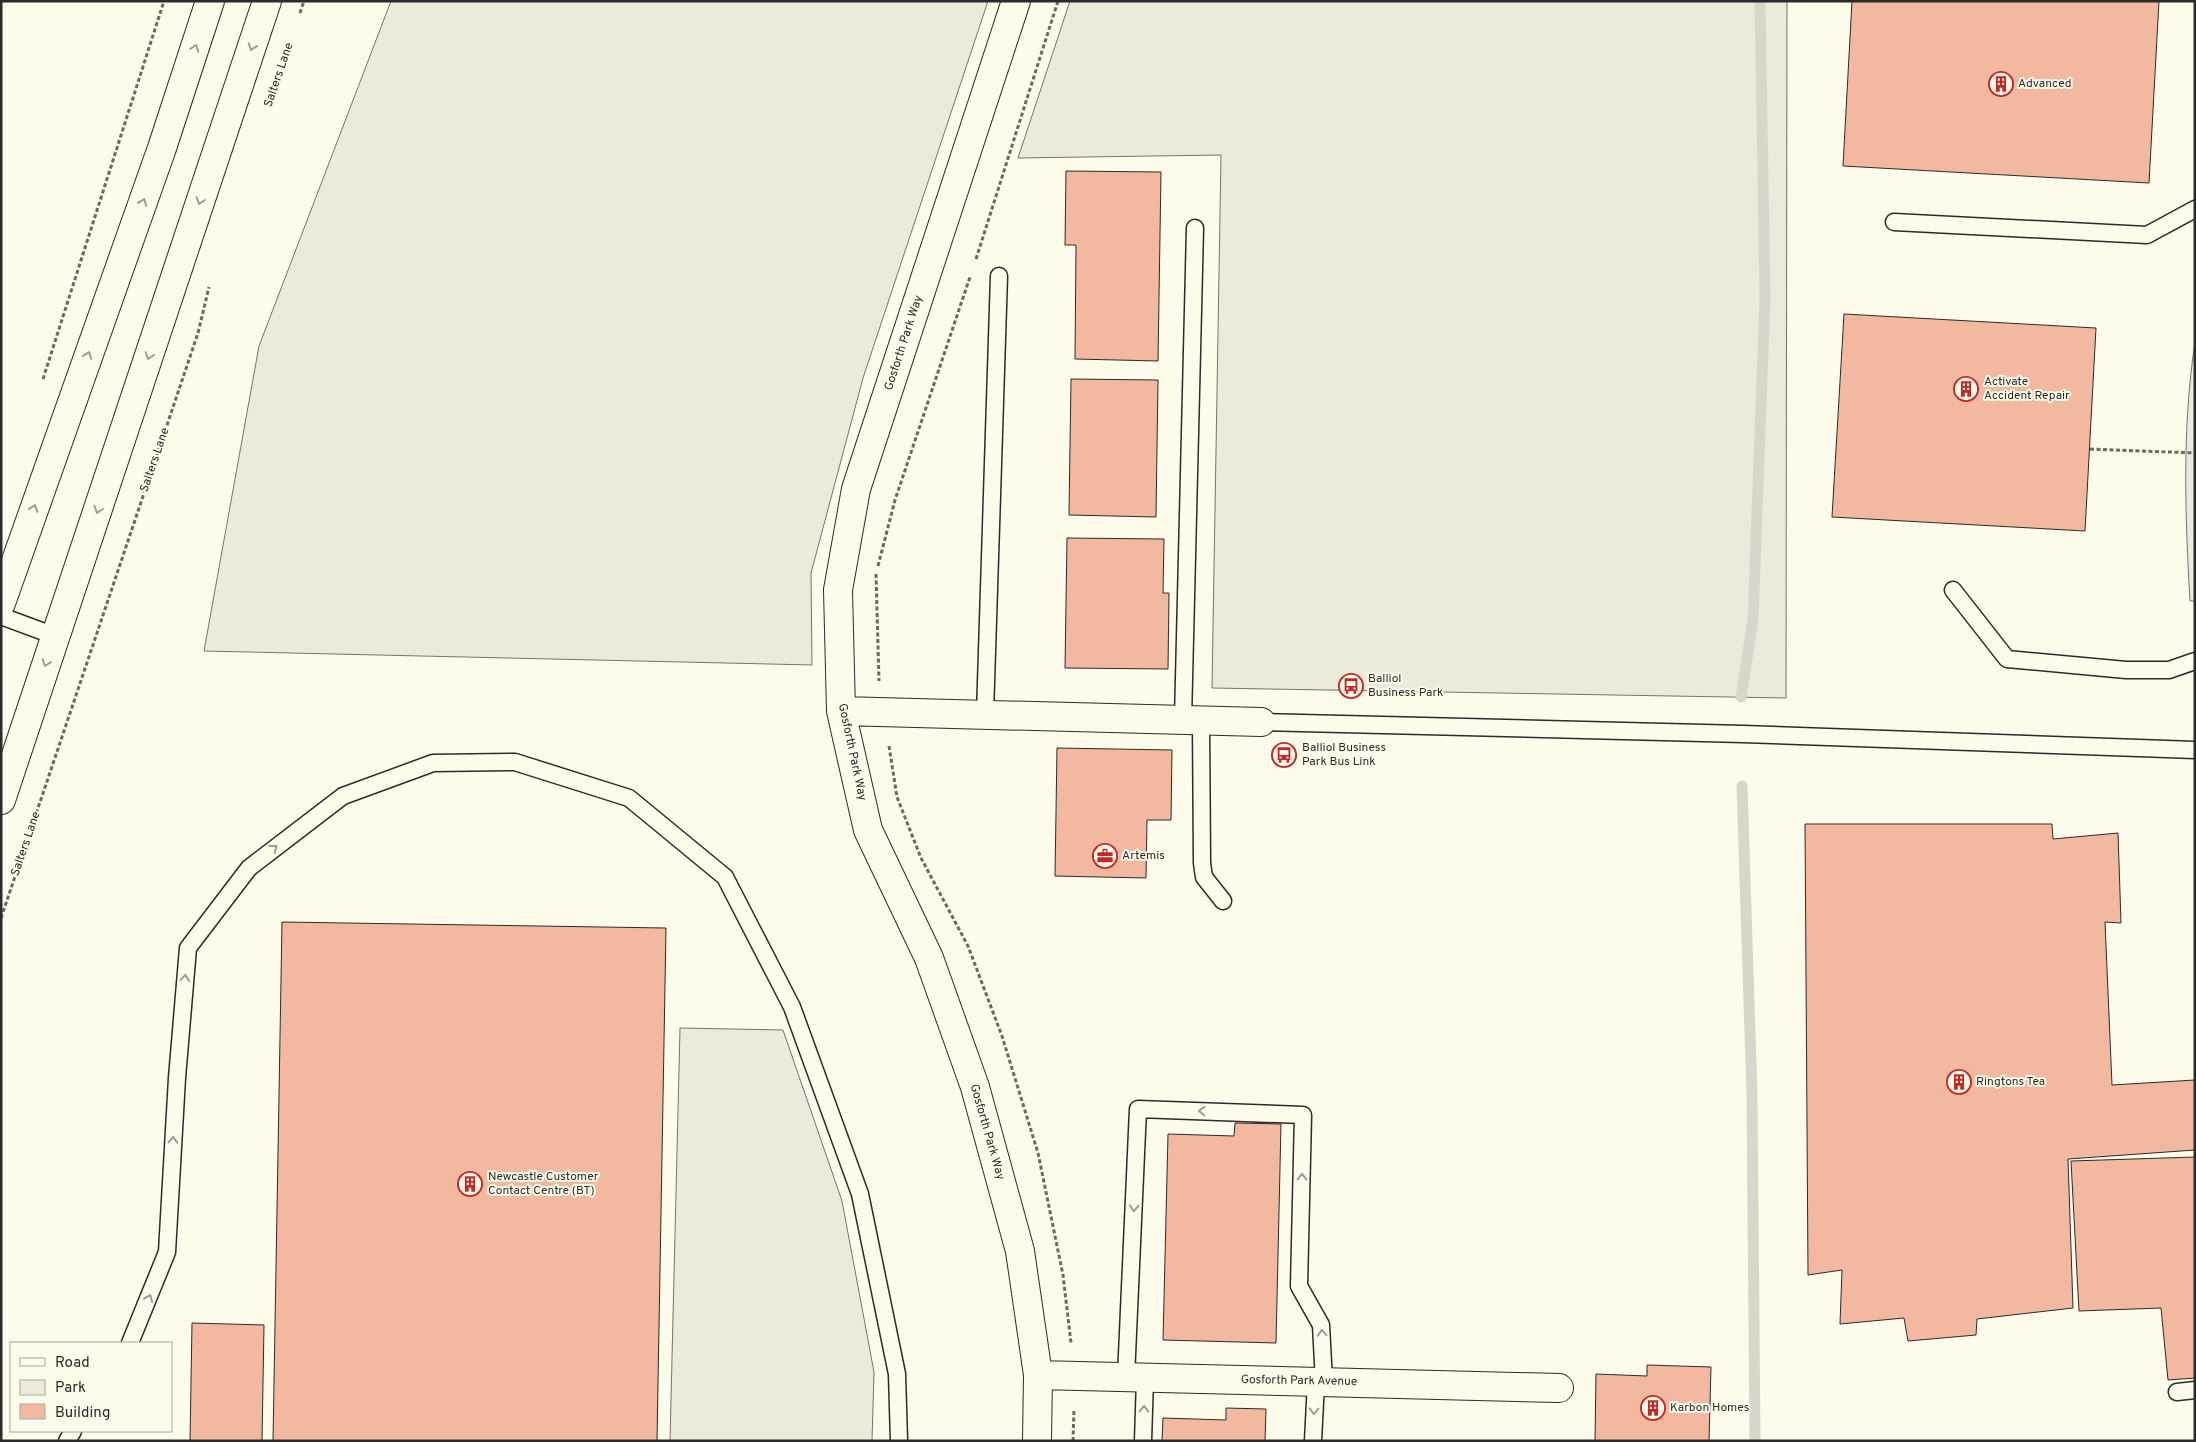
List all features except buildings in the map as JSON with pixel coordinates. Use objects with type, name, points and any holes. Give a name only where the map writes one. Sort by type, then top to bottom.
[{"type":"street","points":[[1,603],[162,148],[210,1]]},
{"type":"street","points":[[1,800],[267,1]]},
{"type":"street","name":"Gosforth Park Way","points":[[1016,1],[856,490],[838,590],[841,711],[868,830],[929,958],[975,1087],[1020,1251],[1038,1375],[1037,1441]]},
{"type":"street","points":[[841,711],[1261,722]]},
{"type":"street","name":"Gosforth Park Avenue","points":[[1038,1375],[1559,1388]]},
{"type":"lane","points":[[1894,222],[2147,235],[2195,210]]},
{"type":"lane","points":[[1195,228],[1192,720],[1204,877],[1223,901]]},
{"type":"lane","points":[[986,714],[999,276]]},
{"type":"lane","points":[[1953,590],[2007,659],[2126,670],[2169,670],[2195,660]]},
{"type":"lane","points":[[1,616],[55,636]]},
{"type":"lane","points":[[1261,722],[1742,734],[2195,750]]},
{"type":"lane","points":[[130,1342],[168,1252],[177,1078],[188,948],[249,868],[343,796],[433,763],[515,762],[629,798],[725,877],[792,1008],[860,1194],[897,1374],[898,1441]]},
{"type":"lane","points":[[1143,1441],[1135,1378],[1138,1109],[1303,1115],[1299,1286],[1321,1325],[1320,1382],[1313,1441]]},
{"type":"lane","points":[[2177,1392],[2195,1390]]},
{"type":"path","points":[[40,386],[164,1]]},
{"type":"path","points":[[298,20],[304,1]]},
{"type":"path","name":"Salters Lane","points":[[1,918],[198,333],[211,281]]},
{"type":"path","points":[[2090,449],[2195,453]]},
{"type":"green space","points":[[391,1],[988,1],[863,378],[811,573],[812,665],[204,651],[259,346]]},
{"type":"green space","points":[[1070,1],[1787,1],[1786,698],[1212,688],[1221,155],[1018,158]]},
{"type":"green space","points":[[2195,342],[2195,601],[2190,601],[2186,439]]},
{"type":"shaded area","points":[[680,1028],[783,1030],[842,1201],[874,1372],[872,1441],[670,1441]]},
{"type":"waterway","points":[[1741,697],[1753,620],[1765,298],[1760,1]]},
{"type":"waterway","points":[[1742,786],[1752,1095],[1755,1441]]},
{"type":"place","name":"Advanced","points":[[2001,84]]},
{"type":"place","name":"Activate Accident Repair","points":[[1966,389]]},
{"type":"place","name":"Balliol Business Park","points":[[1351,686]]},
{"type":"place","name":"Balliol Business Park Bus Link","points":[[1284,755]]},
{"type":"place","name":"Artemis","points":[[1105,856]]},
{"type":"place","name":"Ringtons Tea","points":[[1959,1082]]},
{"type":"place","name":"Newcastle Customer Contact Centre (BT)","points":[[470,1184]]},
{"type":"place","name":"Karbon Homes","points":[[1653,1408]]}]
